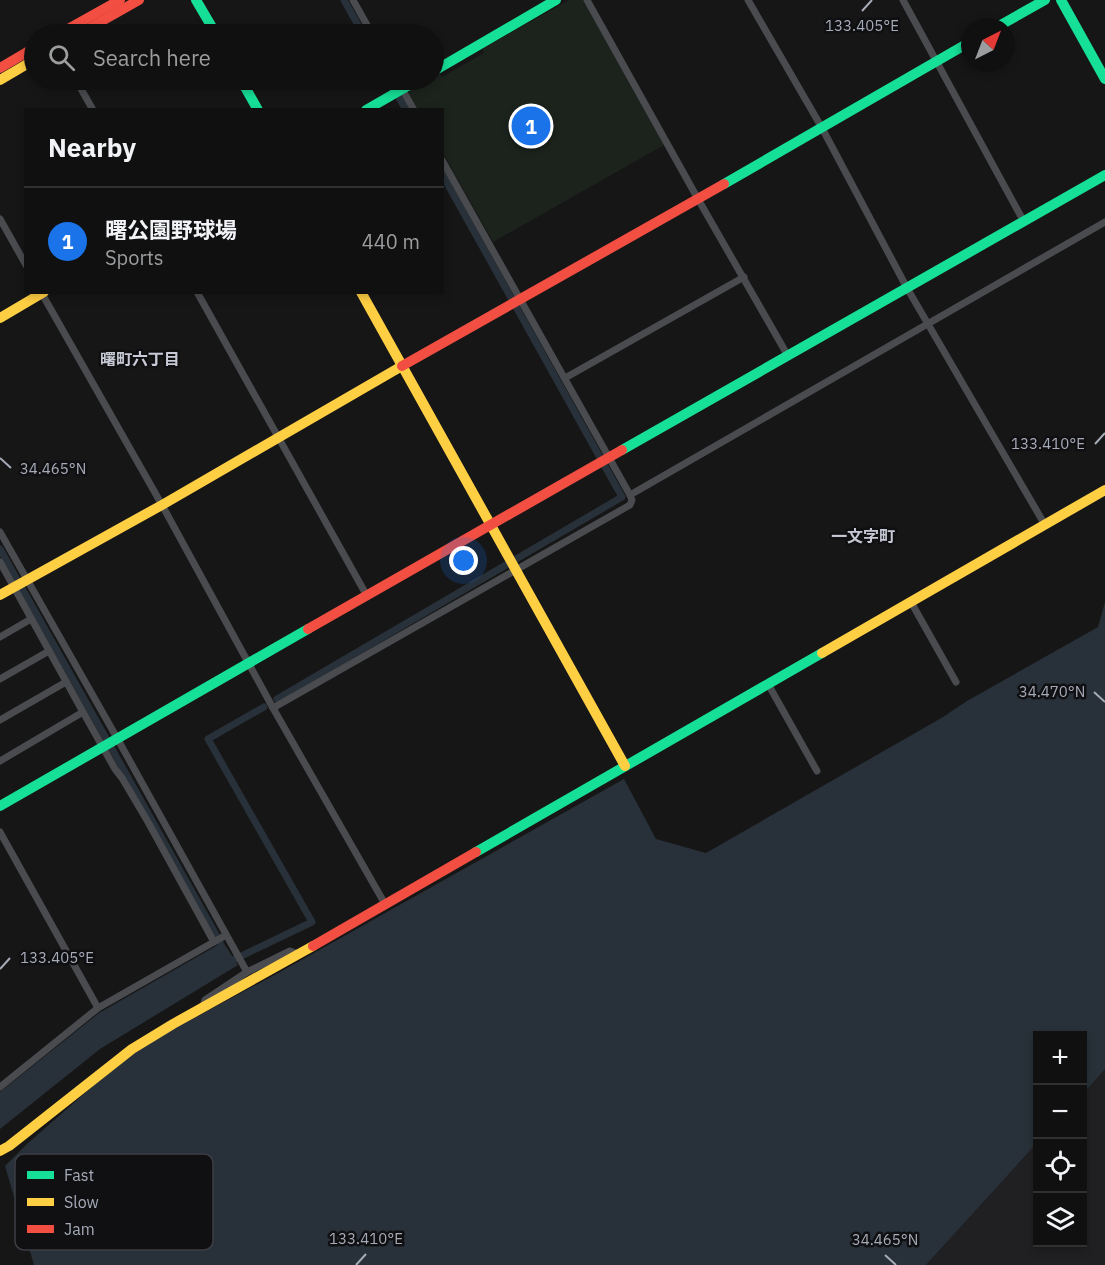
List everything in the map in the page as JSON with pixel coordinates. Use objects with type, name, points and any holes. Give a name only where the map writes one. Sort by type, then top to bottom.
[{"type":"street","points":[[77,24],[120,0]]},
{"type":"street","points":[[97,24],[140,0]]},
{"type":"street","points":[[196,0],[210,24]]},
{"type":"street","points":[[353,0],[366,24]]},
{"type":"street","points":[[444,64],[556,0]]},
{"type":"street","points":[[587,0],[788,356]]},
{"type":"street","points":[[748,0],[822,128],[928,324],[1045,525]]},
{"type":"street","points":[[903,0],[1024,222]]},
{"type":"street","points":[[1013,18],[1045,0]]},
{"type":"street","points":[[1061,0],[1105,79]]},
{"type":"street","points":[[0,595],[162,505],[961,47]]},
{"type":"street","points":[[0,68],[24,54]]},
{"type":"street","points":[[0,80],[24,66]]},
{"type":"street","points":[[82,90],[92,108]]},
{"type":"street","points":[[247,90],[257,108]]},
{"type":"street","points":[[369,108],[394,90]]},
{"type":"street","points":[[400,90],[413,108]]},
{"type":"street","points":[[273,708],[515,568],[630,505],[632,500],[604,460],[565,378],[516,301],[444,164]]},
{"type":"street","points":[[0,806],[248,662],[1105,175]]},
{"type":"street","points":[[0,219],[24,261]]},
{"type":"street","points":[[630,495],[1105,222]]},
{"type":"street","points":[[565,378],[744,277]]},
{"type":"street","points":[[0,318],[40,294]]},
{"type":"street","points":[[43,294],[385,904]]},
{"type":"street","points":[[198,294],[367,596]]},
{"type":"street","points":[[362,294],[625,766]]},
{"type":"street","points":[[0,1157],[5,1149],[132,1049],[1105,490]]},
{"type":"street","points":[[0,532],[31,619],[82,712],[110,742],[148,822],[220,939],[234,950],[245,968]]},
{"type":"street","points":[[0,562],[20,583],[220,939]]},
{"type":"street","points":[[911,602],[956,682]]},
{"type":"street","points":[[0,637],[31,619]]},
{"type":"street","points":[[0,679],[49,651]]},
{"type":"street","points":[[0,720],[66,682]]},
{"type":"street","points":[[768,684],[817,771]]},
{"type":"street","points":[[0,761],[82,712]]},
{"type":"street","points":[[0,832],[98,1008]]},
{"type":"street","points":[[0,1087],[98,1008],[220,939]]},
{"type":"street","points":[[203,1007],[205,1000],[245,968],[290,951],[299,954]]},
{"type":"shaded area","points":[[569,0],[583,0],[664,145],[493,242],[444,155],[444,108],[417,108],[409,94],[410,90],[444,90],[444,76],[484,53],[482,49]]},
{"type":"shaded area","points":[[1105,602],[1105,1069],[1087,1089],[1087,1031],[1033,1031],[1033,1147],[926,1265],[34,1265],[30,1250],[213,1250],[213,1154],[17,1154],[93,1086],[151,1041],[280,972],[624,779],[656,839],[706,853],[1098,627]]},
{"type":"shaded area","points":[[223,942],[238,965],[100,1049],[0,1129],[0,1092],[99,1013]]},
{"type":"shaded area","points":[[1105,1069],[1105,1265],[926,1265],[1033,1147],[1033,1247],[1087,1247],[1087,1089]]},
{"type":"shaded area","points":[[15,1156],[15,1200],[5,1166]]},
{"type":"waterway","points":[[344,0],[357,24]]},
{"type":"waterway","points":[[395,90],[405,108]]},
{"type":"waterway","points":[[277,699],[622,497],[444,178]]},
{"type":"waterway","points":[[0,549],[220,942]]},
{"type":"waterway","points":[[229,962],[312,922],[208,739],[264,707]]},
{"type":"traffic: fast","points":[[196,0],[210,24]]},
{"type":"traffic: fast","points":[[444,65],[556,0]]},
{"type":"traffic: fast","points":[[1013,18],[1045,0]]},
{"type":"traffic: fast","points":[[1061,0],[1105,79]]},
{"type":"traffic: fast","points":[[724,184],[961,47]]},
{"type":"traffic: fast","points":[[247,90],[257,108]]},
{"type":"traffic: fast","points":[[369,108],[401,90]]},
{"type":"traffic: fast","points":[[622,450],[1105,175]]},
{"type":"traffic: fast","points":[[0,806],[308,629]]},
{"type":"traffic: fast","points":[[476,852],[822,653]]},
{"type":"traffic: slow","points":[[0,80],[24,66]]},
{"type":"traffic: slow","points":[[0,318],[41,294]]},
{"type":"traffic: slow","points":[[362,294],[625,766]]},
{"type":"traffic: slow","points":[[0,595],[162,505],[402,366]]},
{"type":"traffic: slow","points":[[822,653],[1105,490]]},
{"type":"traffic: slow","points":[[0,1151],[132,1049],[313,946]]},
{"type":"traffic: jam","points":[[77,24],[120,0]]},
{"type":"traffic: jam","points":[[97,24],[139,0]]},
{"type":"traffic: jam","points":[[0,68],[24,54]]},
{"type":"traffic: jam","points":[[402,366],[724,184]]},
{"type":"traffic: jam","points":[[308,629],[622,450]]},
{"type":"traffic: jam","points":[[313,946],[476,852]]},
{"type":"place","name":"曙公園野球場","points":[[531,126]]},
{"type":"district","name":"曙町六丁目","points":[[140,359]]},
{"type":"district","name":"一文字町","points":[[863,536]]}]
